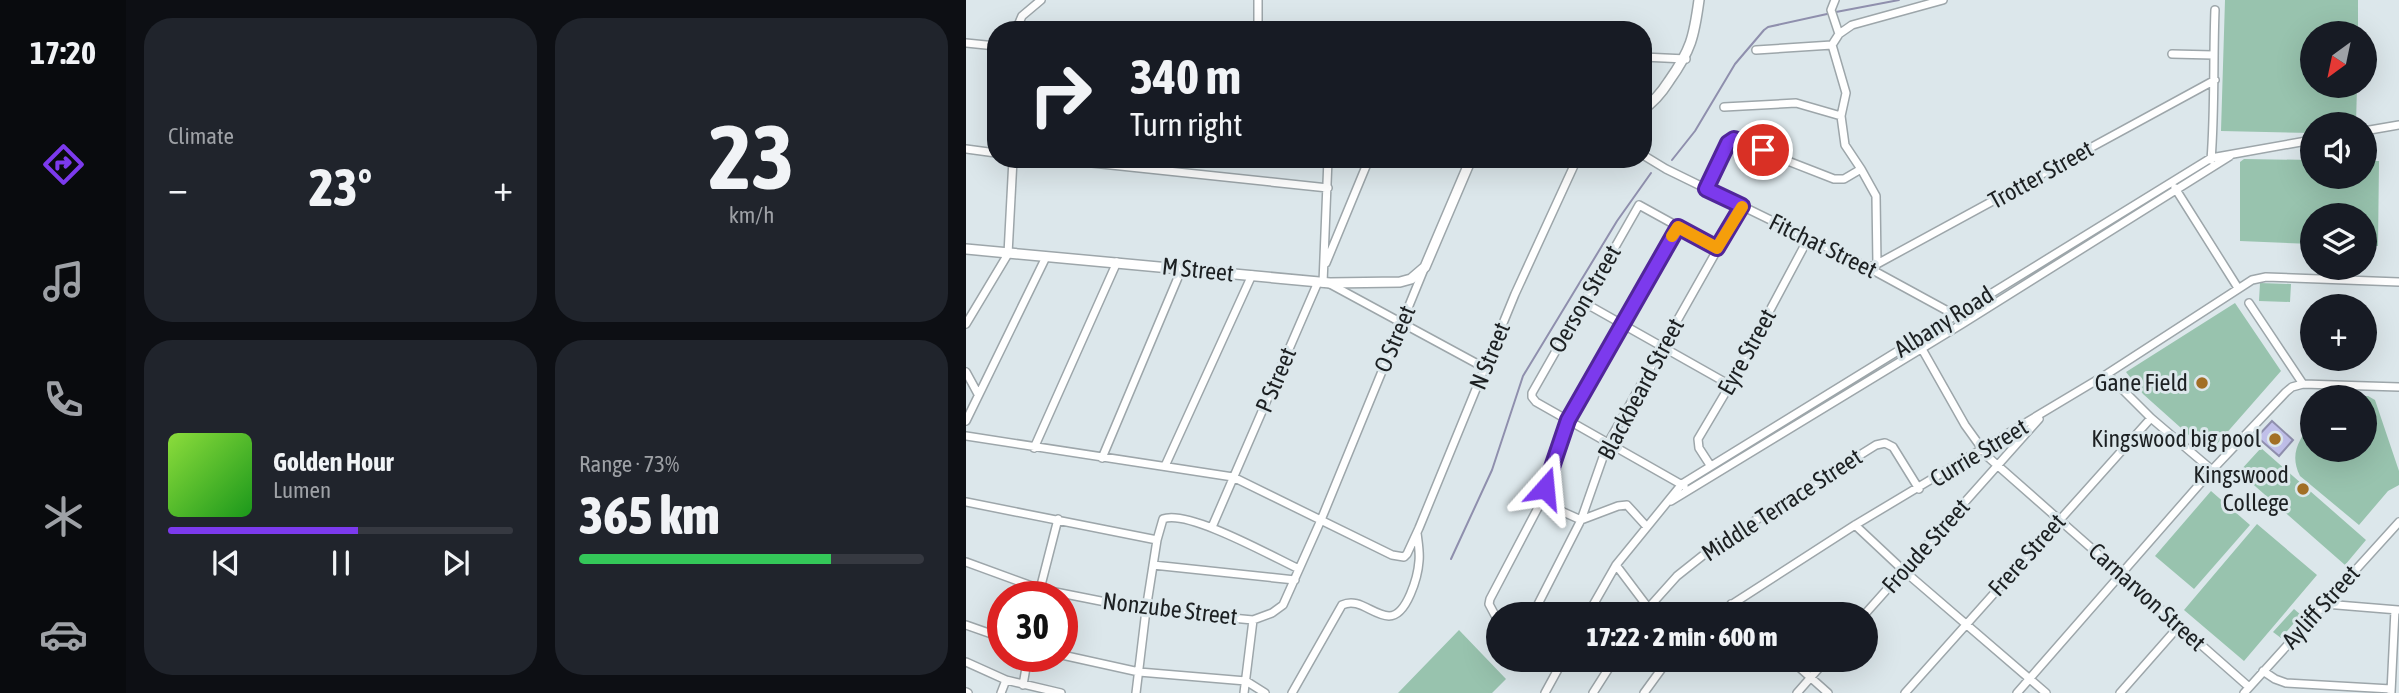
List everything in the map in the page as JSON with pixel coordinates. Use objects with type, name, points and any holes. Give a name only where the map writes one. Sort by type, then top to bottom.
[{"type":"street","points":[[1020,21],[1041,0]]},
{"type":"street","points":[[1258,0],[1258,21]]},
{"type":"street","points":[[1652,102],[1686,59],[1694,35],[1699,0]]},
{"type":"street","points":[[1835,0],[1831,10],[1839,34]]},
{"type":"street","points":[[1877,264],[1876,196],[1845,145],[1840,116],[1846,93],[1832,45],[1839,34],[1852,25],[1943,0]]},
{"type":"street","points":[[2210,170],[2215,80],[2215,10]]},
{"type":"street","points":[[966,43],[987,45]]},
{"type":"street","points":[[1756,50],[1832,45]]},
{"type":"street","points":[[2172,54],[2213,55]]},
{"type":"street","points":[[1652,57],[1686,59]]},
{"type":"street","name":"Trotter Street","points":[[1867,267],[2215,80]]},
{"type":"street","points":[[1724,107],[1796,103],[1840,116]]},
{"type":"street","points":[[2377,129],[2399,125]]},
{"type":"street","points":[[1706,189],[1728,143],[1734,139],[1834,179],[1844,179],[1861,169]]},
{"type":"street","name":"Albany Road","points":[[1595,602],[1616,565],[1682,484],[1710,465],[2211,158],[2300,143]]},
{"type":"street","points":[[966,149],[987,152]]},
{"type":"street","name":"Albany Road","points":[[1668,503],[1922,349],[2230,156]]},
{"type":"street","name":"Fitchat Street","points":[[1652,160],[1867,267],[1955,315],[1962,324]]},
{"type":"street","points":[[966,324],[1008,254],[1013,168]]},
{"type":"street","points":[[1139,168],[1328,188]]},
{"type":"street","name":"P Street","points":[[1212,527],[1323,283],[1328,168]]},
{"type":"street","name":"P Street","points":[[1324,270],[1365,168]]},
{"type":"street","name":"O Street","points":[[1321,520],[1467,168]]},
{"type":"street","name":"N Street","points":[[1321,520],[1399,558],[1407,554],[1418,533],[1515,294],[1573,168]]},
{"type":"street","points":[[2172,183],[2238,288]]},
{"type":"street","name":"Oerson Street","points":[[1568,420],[1536,402],[1532,393],[1583,302],[1639,205],[1678,227]]},
{"type":"street","name":"Blackbeard Street","points":[[1539,602],[1581,520],[1608,443],[1742,206]]},
{"type":"street","points":[[1489,602],[1541,502],[1568,420],[1678,227],[1717,248]]},
{"type":"street","name":"Eyre Street","points":[[1710,465],[1699,448],[1698,439],[1808,239]]},
{"type":"street","points":[[2067,247],[2073,255]]},
{"type":"street","name":"M Street","points":[[966,249],[1323,283],[1400,282],[1410,279],[1425,267]]},
{"type":"street","points":[[966,421],[1046,257]]},
{"type":"street","points":[[1034,449],[1117,262]]},
{"type":"street","points":[[1102,458],[1182,268]]},
{"type":"street","points":[[1165,466],[1252,275]]},
{"type":"street","name":"Currie Street","points":[[1734,602],[1855,525],[2107,374],[2252,280],[2266,277],[2399,282]]},
{"type":"street","points":[[2013,280],[2019,288]]},
{"type":"street","points":[[1323,283],[1485,368]]},
{"type":"street","points":[[1583,302],[1730,385]]},
{"type":"street","points":[[2249,303],[2303,384]]},
{"type":"street","name":"Carnarvon Street","points":[[1922,349],[1982,451],[2179,626],[2246,690]]},
{"type":"street","points":[[966,372],[978,394]]},
{"type":"street","points":[[1862,372],[1868,380]]},
{"type":"street","points":[[2107,374],[2113,383],[2151,418],[2212,470]]},
{"type":"street","points":[[2017,693],[2212,470],[2292,387],[2303,384],[2399,387]]},
{"type":"street","name":"Froude Street","points":[[1875,602],[1998,467],[2041,415]]},
{"type":"street","name":"Frere Street","points":[[1905,693],[2151,418]]},
{"type":"street","points":[[1568,420],[1682,484],[1689,492]]},
{"type":"street","points":[[966,436],[1034,449],[1233,477],[1321,520]]},
{"type":"street","points":[[1752,441],[1757,450]]},
{"type":"street","name":"Middle Terrace Street","points":[[1653,602],[1677,576],[1716,545],[1876,445],[1885,443],[1893,447],[1919,489]]},
{"type":"street","points":[[966,502],[1157,540]]},
{"type":"street","points":[[1541,502],[1581,520],[1627,505],[1647,527]]},
{"type":"street","points":[[1136,693],[1161,520],[1166,517],[1212,527],[1299,569]]},
{"type":"street","points":[[1042,581],[1058,519]]},
{"type":"street","name":"Nonzube Street","points":[[1078,599],[1146,610],[1253,620],[1283,605],[1321,520]]},
{"type":"street","name":"Ayliff Street","points":[[2246,690],[2399,522]]},
{"type":"street","points":[[1855,525],[2046,693]]},
{"type":"street","points":[[1292,693],[1342,605],[1354,602],[1391,616],[1399,612],[1416,576],[1419,561],[1418,533]]},
{"type":"street","name":"Nonzube Street","points":[[966,562],[1011,581]]},
{"type":"street","points":[[1153,565],[1295,580]]},
{"type":"street","points":[[1616,565],[1640,602]]},
{"type":"street","points":[[2263,671],[2286,682],[2391,691],[2397,610],[2325,604]]},
{"type":"street","points":[[1244,693],[1253,620]]},
{"type":"street","points":[[966,625],[987,632]]},
{"type":"street","points":[[2120,693],[2179,626]]},
{"type":"street","points":[[1078,658],[1139,672],[1246,681],[1265,693]]},
{"type":"street","points":[[966,663],[1006,680],[1061,693]]},
{"type":"street","points":[[1023,685],[1025,672]]},
{"type":"street","points":[[1545,693],[1556,672]]},
{"type":"street","points":[[1592,693],[1606,672]]},
{"type":"street","points":[[1644,693],[1659,672]]},
{"type":"street","points":[[1804,672],[1828,693]]},
{"type":"street","points":[[1797,693],[1815,672]]},
{"type":"street","points":[[1001,693],[1006,680]]},
{"type":"street","points":[[1550,684],[1556,693]]},
{"type":"green space","points":[[2225,0],[2358,0],[2358,21],[2300,21],[2300,98],[2357,98],[2356,112],[2300,112],[2300,133],[2221,131]]},
{"type":"green space","points":[[2244,159],[2300,160],[2300,189],[2377,189],[2379,161],[2378,246],[2377,203],[2300,203],[2300,244],[2240,241],[2240,162]]},
{"type":"green space","points":[[2260,283],[2291,284],[2290,302],[2259,301]]},
{"type":"green space","name":"Gane Field","points":[[2235,303],[2281,371],[2209,453],[2143,394],[2126,372]]},
{"type":"green space","points":[[2377,406],[2399,471],[2399,485],[2388,491],[2359,525],[2300,476],[2295,461],[2300,441],[2300,462],[2377,462]]},
{"type":"green space","points":[[2261,448],[2366,540],[2345,565],[2239,472]]},
{"type":"green space","points":[[2211,491],[2250,525],[2194,589],[2155,556]]},
{"type":"green space","points":[[2257,524],[2317,575],[2244,661],[2184,610]]},
{"type":"green space","points":[[2294,609],[2301,615],[2281,638],[2273,632]]},
{"type":"green space","points":[[1459,630],[1486,658],[1486,672],[1499,672],[1506,679],[1492,693],[1398,693]]},
{"type":"water","name":"Kingswood big pool","points":[[2272,421],[2293,440],[2279,456],[2257,437]]},
{"type":"waterway","points":[[1836,12],[1899,0]]},
{"type":"waterway","points":[[1672,160],[1695,131],[1735,64],[1764,30],[1827,14]]},
{"type":"waterway","points":[[1451,559],[1492,470],[1523,376],[1617,221],[1651,173]]},
{"type":"slow traffic","points":[[1672,236],[1678,227],[1717,248],[1742,207]]},
{"type":"place","name":"Gane Field","points":[[2202,383]]},
{"type":"place","name":"Kingswood big pool","points":[[2275,439]]},
{"type":"place","name":"Kingswood College","points":[[2303,489]]},
{"type":"route","points":[[1545,488],[1568,420],[1678,227],[1717,248],[1742,206],[1706,189],[1728,143],[1734,139],[1763,150]]}]
